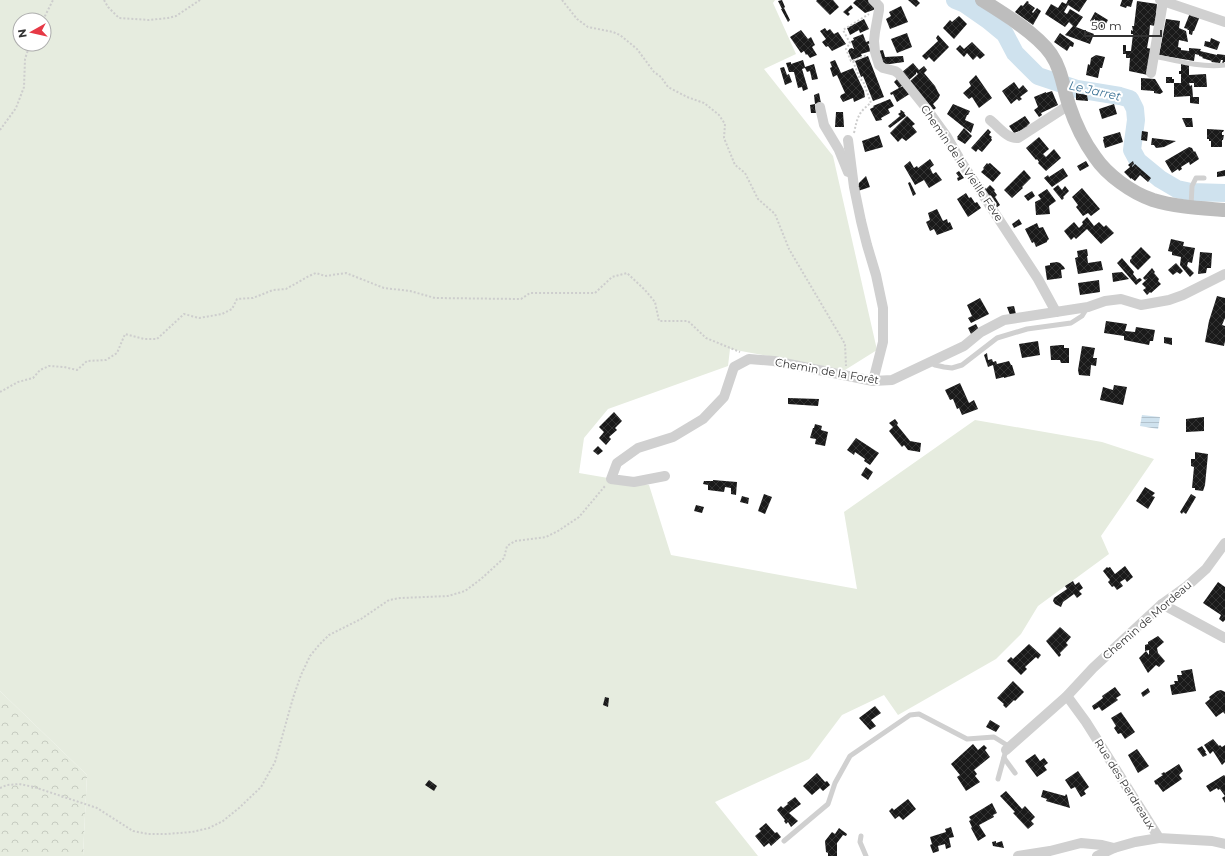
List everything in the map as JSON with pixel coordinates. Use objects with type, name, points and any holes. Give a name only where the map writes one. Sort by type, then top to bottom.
[{"type":"main road","points":[[982,0],[1022,27],[1041,43],[1051,54],[1061,73],[1068,99],[1086,142],[1095,158],[1119,182],[1137,193],[1153,200],[1191,203],[1225,210]]},
{"type":"street","name":"Chemin de la Vieille Fève","points":[[873,0],[879,6],[874,32],[875,52],[879,66],[898,73],[947,137],[962,163],[1038,279],[1056,312]]},
{"type":"street","points":[[1151,73],[1162,1],[1225,22]]},
{"type":"street","points":[[990,120],[1009,136],[1018,138],[1068,99]]},
{"type":"street","points":[[820,107],[824,125],[839,150],[854,187],[876,275],[882,308],[883,342],[873,381]]},
{"type":"street","points":[[851,137],[854,187]]},
{"type":"street","name":"Chemin de la Forêt","points":[[749,359],[774,361],[873,381],[892,380],[929,361],[964,346],[981,332],[1004,320],[1088,307],[1105,301],[1121,299],[1141,305],[1169,300],[1183,295],[1225,274]]},
{"type":"street","points":[[665,476],[634,482],[611,478],[617,463],[638,448],[673,437],[703,419],[724,397],[734,367],[749,359]]},
{"type":"street","name":"Chemin de Mordeau","points":[[1007,751],[1067,696],[1093,668],[1162,604],[1187,586],[1206,569],[1225,543]]},
{"type":"street","points":[[1162,604],[1225,638]]},
{"type":"street","name":"Rue des Perdreaux","points":[[1067,696],[1086,722],[1159,838],[1212,841],[1225,844]]},
{"type":"street","points":[[1097,856],[1114,848],[1135,842],[1159,838]]},
{"type":"street","points":[[1018,856],[1050,851],[1081,843],[1114,848]]},
{"type":"lane","points":[[1154,56],[1189,63],[1217,66],[1225,65]]},
{"type":"lane","points":[[1191,203],[1192,186],[1196,178],[1204,178]]},
{"type":"lane","points":[[929,361],[935,365],[952,368],[962,365],[997,338],[1027,329],[1071,323],[1082,316],[1088,307]]},
{"type":"lane","points":[[784,841],[828,804],[835,783],[850,756],[910,715],[919,714],[967,739],[994,737],[1007,751],[1015,774]]},
{"type":"lane","points":[[998,779],[1007,751]]},
{"type":"lane","points":[[861,836],[860,842],[866,856]]},
{"type":"path","points":[[47,12],[53,0]]},
{"type":"path","points":[[104,0],[108,7],[119,18],[149,20],[176,16],[200,0]]},
{"type":"path","points":[[562,0],[577,19],[588,28],[613,32],[637,49],[654,72],[661,77],[668,87],[687,97],[704,103],[719,115],[725,124],[724,138],[735,165],[745,173],[758,199],[775,214],[789,249],[845,344],[846,376]]},
{"type":"path","points":[[851,137],[859,113],[870,103],[863,81],[860,79],[853,61],[851,61],[846,49],[850,43],[843,30],[870,14]]},
{"type":"path","points":[[0,130],[16,108],[24,87],[25,59],[27,52]]},
{"type":"path","points":[[853,61],[875,52]]},
{"type":"path","points":[[0,392],[18,382],[33,378],[40,370],[49,366],[77,370],[87,362],[106,360],[117,353],[125,334],[144,339],[157,339],[184,314],[199,318],[222,314],[232,309],[237,299],[253,298],[273,290],[286,289],[316,273],[325,276],[346,273],[384,288],[410,291],[435,298],[521,299],[530,293],[595,293],[612,277],[628,273],[655,302],[659,321],[688,322],[706,338],[741,353],[749,359]]},
{"type":"path","points":[[0,788],[7,785],[19,784],[34,787],[96,808],[133,831],[148,834],[192,832],[209,828],[223,821],[261,787],[275,762],[301,675],[310,656],[330,635],[361,619],[389,600],[400,598],[448,596],[465,591],[504,558],[507,546],[515,540],[546,537],[579,517],[611,478]]},
{"type":"green space","points":[[0,0],[775,0],[773,3],[796,54],[764,69],[833,156],[877,350],[845,370],[730,349],[728,366],[608,409],[584,438],[579,473],[649,485],[671,555],[857,589],[844,512],[975,420],[1102,442],[1154,459],[1101,536],[1109,554],[1038,606],[1021,634],[996,659],[898,715],[884,695],[842,715],[809,759],[715,802],[758,856],[83,856],[87,775],[0,691]]},
{"type":"green space","points":[[0,691],[87,775],[83,856],[0,856]]},
{"type":"water","points":[[1142,415],[1160,417],[1158,429],[1140,426]]},
{"type":"building","points":[[782,0],[790,20],[788,22],[778,1]]},
{"type":"building","points":[[833,0],[839,7],[830,15],[816,1]]},
{"type":"building","points":[[856,0],[869,0],[876,9],[865,13],[853,3]]},
{"type":"building","points":[[908,0],[917,0],[920,3],[916,7]]},
{"type":"building","points":[[1068,0],[1087,0],[1079,12],[1068,5],[1064,12],[1067,14],[1070,9],[1083,17],[1076,27],[1094,34],[1090,44],[1065,35],[1073,26],[1069,22],[1065,27],[1045,14],[1051,4],[1058,8],[1062,2],[1066,4]]},
{"type":"building","points":[[1122,0],[1133,0],[1131,7],[1127,6],[1126,8],[1120,6]]},
{"type":"building","points":[[1027,1],[1035,8],[1032,12],[1033,13],[1037,8],[1041,11],[1033,25],[1015,12]]},
{"type":"building","points":[[1137,1],[1157,4],[1155,26],[1150,25],[1147,48],[1152,49],[1148,75],[1129,71],[1130,58],[1126,58],[1126,54],[1123,54],[1123,45],[1126,45],[1126,51],[1131,51],[1133,34],[1131,34],[1131,30],[1133,31],[1132,26],[1134,26]]},
{"type":"building","points":[[851,5],[853,8],[848,12],[850,14],[848,16],[843,12]]},
{"type":"building","points":[[901,6],[908,22],[890,29],[886,19],[891,16],[889,12]]},
{"type":"building","points":[[1095,12],[1108,20],[1103,29],[1090,21]]},
{"type":"building","points":[[1190,13],[1200,16],[1192,35],[1189,34],[1188,29],[1184,28]]},
{"type":"building","points":[[959,16],[967,24],[954,39],[943,28],[950,20],[952,22]]},
{"type":"building","points":[[864,19],[869,29],[860,33],[859,30],[850,35],[847,28]]},
{"type":"building","points":[[1166,19],[1180,21],[1179,28],[1186,31],[1188,42],[1179,40],[1178,47],[1181,48],[1181,50],[1189,51],[1189,48],[1201,49],[1200,51],[1217,55],[1225,55],[1224,64],[1222,63],[1223,60],[1221,60],[1220,63],[1211,62],[1212,61],[1195,54],[1194,61],[1159,55]]},
{"type":"building","points":[[825,28],[827,31],[830,29],[834,34],[838,32],[846,44],[832,51],[828,46],[826,47],[822,42],[826,39],[820,31]]},
{"type":"building","points":[[801,30],[808,39],[811,37],[815,45],[812,47],[817,55],[810,58],[804,51],[801,53],[790,37]]},
{"type":"building","points":[[907,33],[912,47],[897,53],[891,39]]},
{"type":"building","points":[[1060,33],[1074,43],[1073,47],[1070,46],[1067,51],[1054,42]]},
{"type":"building","points":[[863,34],[866,42],[872,40],[872,43],[868,44],[871,51],[861,54],[862,56],[852,60],[848,51],[852,48],[854,49],[851,41],[854,40],[853,38]]},
{"type":"building","points":[[938,35],[949,47],[934,62],[929,57],[926,60],[922,56],[938,41],[936,38]]},
{"type":"building","points":[[1211,38],[1220,42],[1217,50],[1204,46],[1205,41],[1210,42]]},
{"type":"building","points":[[972,42],[985,55],[980,59],[977,56],[973,60],[967,53],[964,57],[956,49],[960,45],[964,49]]},
{"type":"building","points":[[883,50],[885,57],[903,56],[904,62],[883,65],[878,51]]},
{"type":"building","points":[[1096,55],[1105,57],[1102,68],[1100,68],[1098,78],[1086,75],[1091,58]]},
{"type":"building","points":[[868,56],[884,97],[873,101],[855,61]]},
{"type":"building","points":[[803,60],[805,67],[814,64],[818,79],[812,80],[810,71],[807,72],[805,68],[802,69],[808,89],[803,91],[802,87],[798,88],[794,72],[789,72],[786,63],[791,62],[791,64]]},
{"type":"building","points":[[835,60],[841,73],[853,68],[864,91],[865,97],[854,102],[853,98],[843,102],[840,97],[845,93],[837,75],[833,77],[830,68],[832,67],[830,62]]},
{"type":"building","points":[[913,63],[919,70],[924,66],[927,70],[924,73],[935,86],[940,95],[933,104],[936,108],[932,111],[909,82],[918,74],[916,72],[916,74],[908,81],[901,73]]},
{"type":"building","points":[[1181,63],[1189,65],[1189,75],[1206,74],[1207,87],[1194,87],[1194,83],[1189,83],[1190,86],[1192,85],[1193,97],[1199,97],[1199,104],[1190,103],[1190,96],[1174,97],[1174,83],[1181,83],[1181,74],[1179,74],[1179,71],[1181,71]]},
{"type":"building","points":[[784,67],[792,82],[785,85],[780,68]]},
{"type":"building","points":[[976,75],[992,98],[979,108],[972,97],[969,99],[963,93],[971,86],[969,82]]},
{"type":"building","points":[[1166,77],[1172,77],[1172,79],[1174,79],[1174,83],[1166,83]]},
{"type":"building","points":[[898,78],[904,84],[899,88],[894,82]]},
{"type":"building","points":[[1141,78],[1155,79],[1163,92],[1160,94],[1154,93],[1154,91],[1141,90]]},
{"type":"building","points":[[1014,82],[1019,89],[1023,85],[1028,91],[1020,97],[1022,99],[1019,101],[1017,99],[1011,104],[1002,91]]},
{"type":"building","points":[[905,85],[911,93],[897,102],[893,94],[891,95],[890,93]]},
{"type":"building","points":[[1052,91],[1058,105],[1041,113],[1042,115],[1039,117],[1034,110],[1038,107],[1034,97]]},
{"type":"building","points":[[819,93],[821,103],[815,104],[814,95]]},
{"type":"building","points":[[1076,93],[1087,95],[1088,101],[1076,100]]},
{"type":"building","points":[[890,99],[894,106],[888,109],[890,113],[881,118],[882,120],[876,121],[870,109],[874,107],[873,106]]},
{"type":"building","points":[[815,104],[816,113],[811,113],[810,105]]},
{"type":"building","points":[[953,104],[970,111],[965,120],[974,124],[971,133],[947,114]]},
{"type":"building","points":[[1114,104],[1117,114],[1102,119],[1099,109]]},
{"type":"building","points":[[901,110],[906,116],[890,128],[888,126],[900,116],[898,114]]},
{"type":"building","points":[[836,112],[843,112],[844,127],[835,127]]},
{"type":"building","points":[[907,116],[915,124],[912,126],[917,132],[906,141],[902,138],[898,142],[890,133]]},
{"type":"building","points":[[1025,116],[1030,123],[1027,126],[1028,128],[1014,133],[1009,126]]},
{"type":"building","points":[[1182,118],[1192,118],[1193,127],[1186,127]]},
{"type":"building","points":[[964,128],[972,136],[965,144],[957,139]]},
{"type":"building","points":[[988,129],[991,132],[989,135],[992,137],[992,140],[982,152],[978,149],[976,152],[971,148]]},
{"type":"building","points":[[1207,129],[1224,130],[1222,132],[1222,135],[1224,135],[1222,147],[1211,147],[1211,141],[1207,139]]},
{"type":"building","points":[[1142,131],[1148,132],[1147,141],[1141,140]]},
{"type":"building","points":[[1120,132],[1123,142],[1105,148],[1103,137]]},
{"type":"building","points":[[879,135],[883,147],[865,152],[862,141]]},
{"type":"building","points":[[1039,137],[1049,149],[1043,154],[1046,157],[1054,149],[1061,158],[1046,171],[1026,148]]},
{"type":"building","points":[[1152,138],[1176,141],[1164,147],[1156,148],[1154,145],[1151,145]]},
{"type":"building","points":[[1189,147],[1192,148],[1194,152],[1195,151],[1199,159],[1190,165],[1189,162],[1181,167],[1182,169],[1179,171],[1178,169],[1172,173],[1165,161]]},
{"type":"building","points":[[930,159],[934,165],[930,168],[933,174],[936,172],[942,180],[929,188],[924,180],[915,185],[904,166],[910,161],[914,168],[917,166],[918,168]]},
{"type":"building","points":[[1086,161],[1089,166],[1080,171],[1077,166]]},
{"type":"building","points":[[1133,161],[1134,164],[1132,167],[1135,164],[1151,178],[1148,182],[1140,175],[1135,181],[1124,172],[1130,167],[1128,165]]},
{"type":"building","points":[[987,163],[990,163],[1001,173],[993,182],[981,172]]},
{"type":"building","points":[[1063,168],[1068,176],[1052,187],[1044,178],[1048,175],[1049,177]]},
{"type":"building","points":[[1024,170],[1031,178],[1012,198],[1004,190]]},
{"type":"building","points":[[1225,170],[1225,176],[1217,177],[1217,172]]},
{"type":"building","points":[[959,171],[964,178],[958,181],[957,178],[959,177],[956,173]]},
{"type":"building","points":[[866,176],[870,187],[858,191],[857,188],[859,183]]},
{"type":"building","points":[[910,182],[916,194],[913,196],[908,183]]},
{"type":"building","points":[[983,184],[986,189],[990,185],[995,190],[994,191],[997,195],[995,197],[1000,205],[996,208],[981,185]]},
{"type":"building","points":[[1058,185],[1062,190],[1065,186],[1069,191],[1062,200],[1053,189]]},
{"type":"building","points":[[1082,188],[1100,209],[1091,216],[1088,213],[1083,216],[1076,207],[1078,205],[1072,197]]},
{"type":"building","points":[[1047,189],[1056,201],[1049,206],[1050,214],[1036,215],[1035,202],[1041,199],[1038,195]]},
{"type":"building","points":[[1032,191],[1035,196],[1028,201],[1024,196]]},
{"type":"building","points":[[966,193],[975,203],[977,202],[981,208],[968,217],[957,199]]},
{"type":"building","points":[[937,209],[943,221],[947,219],[948,223],[950,222],[953,229],[937,235],[934,229],[930,231],[926,222],[930,220],[928,213]]},
{"type":"building","points":[[1087,217],[1094,226],[1099,222],[1104,227],[1106,225],[1114,233],[1101,244],[1087,229],[1076,239],[1074,237],[1071,240],[1064,231],[1074,222],[1079,228]]},
{"type":"building","points":[[1019,219],[1022,224],[1014,228],[1012,224]]},
{"type":"building","points":[[1037,223],[1039,228],[1043,227],[1049,239],[1047,242],[1036,247],[1034,242],[1032,243],[1025,229]]},
{"type":"building","points":[[1171,239],[1184,242],[1183,246],[1195,248],[1192,263],[1188,262],[1187,266],[1194,273],[1190,277],[1180,265],[1181,257],[1172,255],[1172,252],[1168,251]]},
{"type":"building","points":[[1141,247],[1151,257],[1138,270],[1130,262],[1130,260]]},
{"type":"building","points":[[1087,249],[1088,263],[1101,261],[1103,270],[1078,274],[1075,258],[1078,257],[1077,251]]},
{"type":"building","points":[[1200,252],[1212,253],[1211,268],[1207,268],[1206,273],[1198,274]]},
{"type":"building","points":[[1122,258],[1134,272],[1133,274],[1137,279],[1136,280],[1140,278],[1142,280],[1136,285],[1117,263]]},
{"type":"building","points":[[1050,263],[1060,263],[1065,269],[1061,270],[1062,278],[1047,280],[1045,266],[1050,265]]},
{"type":"building","points":[[1176,263],[1183,271],[1180,274],[1177,272],[1173,275],[1168,270]]},
{"type":"building","points":[[1152,268],[1161,284],[1147,295],[1143,290],[1146,288],[1142,284],[1148,278],[1145,280],[1143,278]]},
{"type":"building","points":[[1122,272],[1129,279],[1113,282],[1112,273]]},
{"type":"building","points":[[1099,280],[1100,292],[1080,295],[1078,283]]},
{"type":"building","points":[[1217,296],[1225,298],[1225,318],[1222,325],[1225,326],[1224,346],[1205,342],[1209,321]]},
{"type":"building","points":[[980,298],[989,314],[971,323],[968,318],[972,316],[967,305]]},
{"type":"building","points":[[1014,306],[1016,314],[1010,315],[1007,307]]},
{"type":"building","points":[[1106,321],[1127,324],[1125,331],[1135,332],[1136,327],[1155,330],[1153,341],[1150,341],[1149,345],[1124,340],[1124,336],[1104,333]]},
{"type":"building","points":[[976,324],[979,330],[971,334],[968,328]]},
{"type":"building","points":[[1164,337],[1172,338],[1172,345],[1164,343]]},
{"type":"building","points":[[1038,341],[1040,355],[1022,358],[1019,344]]},
{"type":"building","points":[[1064,345],[1064,348],[1069,348],[1069,363],[1061,363],[1060,360],[1051,360],[1050,346]]},
{"type":"building","points":[[1082,346],[1095,348],[1093,358],[1097,358],[1096,366],[1091,365],[1090,376],[1079,375],[1078,370]]},
{"type":"building","points":[[987,353],[988,360],[992,359],[993,362],[996,361],[997,364],[1009,361],[1015,375],[996,379],[993,365],[988,367],[984,355]]},
{"type":"building","points":[[960,383],[969,403],[974,400],[978,409],[962,415],[959,408],[957,409],[953,399],[950,400],[945,390]]},
{"type":"building","points":[[1114,385],[1127,387],[1123,405],[1100,400],[1103,387],[1113,390]]},
{"type":"building","points":[[788,398],[819,399],[818,406],[788,404]]},
{"type":"building","points":[[614,412],[622,421],[615,428],[617,430],[609,437],[611,439],[606,445],[599,438],[604,432],[599,427]]},
{"type":"building","points":[[1204,417],[1204,431],[1186,432],[1186,419]]},
{"type":"building","points":[[895,419],[898,423],[897,425],[910,441],[921,443],[920,452],[908,450],[904,445],[902,447],[889,431],[893,427],[889,423]]},
{"type":"building","points":[[815,424],[822,426],[821,430],[828,432],[825,446],[815,444],[816,439],[810,438]]},
{"type":"building","points":[[856,438],[879,453],[870,465],[864,461],[865,459],[855,452],[854,455],[847,450]]},
{"type":"building","points":[[598,446],[603,451],[598,455],[593,451]]},
{"type":"building","points":[[1195,452],[1208,454],[1203,491],[1192,488],[1194,467],[1191,466],[1191,459],[1195,459]]},
{"type":"building","points":[[866,467],[873,472],[868,480],[861,475]]},
{"type":"building","points":[[713,480],[737,482],[736,495],[731,494],[731,488],[725,487],[724,492],[708,490],[708,485],[703,484],[704,481]]},
{"type":"building","points":[[1145,487],[1155,493],[1152,496],[1155,497],[1148,509],[1136,501]]},
{"type":"building","points":[[764,494],[772,497],[765,514],[758,511]]},
{"type":"building","points":[[1191,494],[1196,497],[1186,514],[1183,512],[1182,514],[1180,512]]},
{"type":"building","points":[[742,496],[749,498],[748,504],[740,502]]},
{"type":"building","points":[[696,505],[704,507],[702,513],[694,511]]},
{"type":"building","points":[[1125,566],[1133,577],[1127,582],[1125,579],[1120,582],[1123,586],[1117,590],[1108,582],[1110,580],[1103,571],[1107,567],[1110,567],[1115,574]]},
{"type":"building","points":[[1073,581],[1075,585],[1079,582],[1083,588],[1079,591],[1082,594],[1077,598],[1074,594],[1063,602],[1061,607],[1055,604],[1053,601],[1054,598],[1067,589],[1065,586]]},
{"type":"building","points":[[1218,582],[1225,587],[1225,620],[1223,622],[1219,619],[1221,615],[1203,603]]},
{"type":"building","points":[[1060,627],[1071,637],[1066,643],[1068,645],[1060,653],[1061,655],[1059,657],[1046,641]]},
{"type":"building","points":[[1158,636],[1164,642],[1157,648],[1158,653],[1165,661],[1159,667],[1156,665],[1148,673],[1139,658],[1146,651],[1149,655],[1149,650],[1145,651],[1145,645]]},
{"type":"building","points":[[1029,644],[1041,655],[1038,659],[1036,657],[1025,667],[1027,669],[1021,675],[1007,661],[1011,657],[1013,659]]},
{"type":"building","points":[[1192,669],[1196,691],[1172,695],[1170,685],[1175,684],[1174,681],[1178,681],[1177,675],[1182,675],[1181,671]]},
{"type":"building","points":[[1013,681],[1024,692],[1006,708],[997,698]]},
{"type":"building","points":[[1115,687],[1121,695],[1116,698],[1118,700],[1102,711],[1099,707],[1094,710],[1092,706],[1103,698],[1102,696]]},
{"type":"building","points":[[1148,688],[1150,692],[1143,697],[1141,693]]},
{"type":"building","points":[[1221,690],[1225,692],[1225,714],[1223,712],[1216,717],[1205,703],[1210,699],[1209,697]]},
{"type":"building","points":[[605,697],[609,698],[608,707],[603,705]]},
{"type":"building","points":[[875,706],[881,713],[871,720],[876,726],[870,730],[859,718]]},
{"type":"building","points":[[1121,712],[1135,732],[1125,739],[1121,733],[1118,734],[1114,728],[1116,726],[1111,718]]},
{"type":"building","points":[[990,720],[1000,726],[996,732],[986,727]]},
{"type":"building","points":[[1213,739],[1219,746],[1220,745],[1222,747],[1225,745],[1225,762],[1222,765],[1213,751],[1210,754],[1204,745]]},
{"type":"building","points":[[973,744],[978,750],[984,745],[987,748],[985,750],[990,757],[974,770],[977,774],[975,776],[980,782],[966,791],[957,777],[960,775],[951,764]]},
{"type":"building","points":[[1202,746],[1207,755],[1203,757],[1197,749]]},
{"type":"building","points":[[1137,749],[1149,766],[1138,773],[1128,755]]},
{"type":"building","points":[[1035,754],[1040,761],[1044,758],[1048,763],[1044,766],[1047,770],[1037,777],[1025,761]]},
{"type":"building","points":[[1179,764],[1183,771],[1179,775],[1182,779],[1163,792],[1154,781],[1163,775],[1161,774]]},
{"type":"building","points":[[1078,771],[1089,787],[1084,791],[1086,794],[1081,797],[1075,787],[1071,789],[1065,780]]},
{"type":"building","points":[[817,773],[830,785],[823,791],[820,788],[812,795],[803,786]]},
{"type":"building","points":[[1224,775],[1225,796],[1220,789],[1218,790],[1217,788],[1210,792],[1206,786]]},
{"type":"building","points":[[429,780],[437,786],[434,791],[425,785]]},
{"type":"building","points":[[1043,790],[1065,796],[1066,794],[1070,808],[1046,801],[1047,799],[1041,797]]},
{"type":"building","points":[[1006,791],[1022,809],[1025,806],[1035,817],[1031,821],[1034,824],[1028,829],[1000,796]]},
{"type":"building","points":[[1225,796],[1225,803],[1222,798]]},
{"type":"building","points":[[795,797],[801,804],[789,813],[798,821],[791,827],[788,822],[786,824],[784,821],[785,820],[777,810],[781,806],[783,808]]},
{"type":"building","points":[[908,799],[916,809],[903,820],[899,816],[895,819],[889,811],[892,808],[894,810]]},
{"type":"building","points":[[992,803],[997,813],[993,815],[994,817],[979,825],[986,836],[978,841],[971,828],[972,827],[969,821],[971,820],[969,817]]},
{"type":"building","points":[[766,823],[781,837],[771,846],[769,843],[764,847],[755,836],[761,831],[759,829]]},
{"type":"building","points":[[951,827],[954,837],[949,838],[951,847],[946,849],[945,844],[938,846],[939,851],[933,853],[930,845],[932,844],[930,837],[946,832],[945,829]]},
{"type":"building","points":[[839,828],[847,834],[846,836],[843,835],[837,843],[837,856],[828,856],[825,841],[832,832],[835,834]]},
{"type":"building","points":[[996,841],[996,843],[1002,841],[1004,848],[993,846],[992,842]]},
{"type":"waterway","name":"Le Jarret","points":[[955,0],[965,4],[1005,34],[1015,53],[1038,76],[1077,89],[1130,99],[1135,109],[1136,120],[1132,150],[1138,161],[1160,179],[1177,189],[1191,192],[1225,193]]}]
